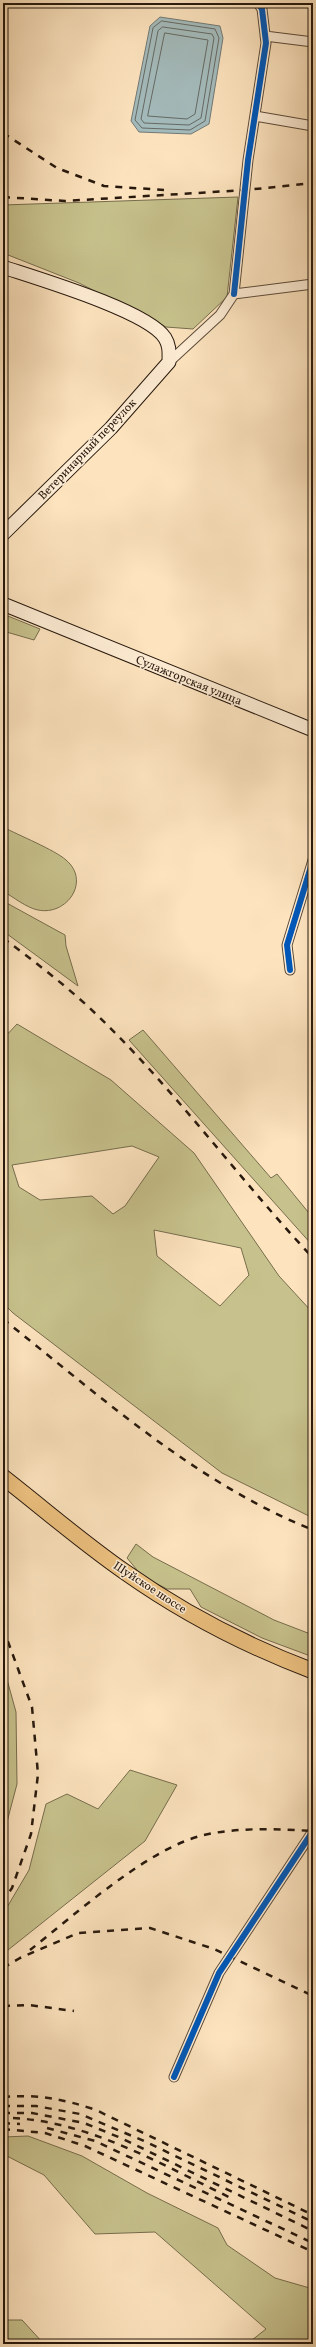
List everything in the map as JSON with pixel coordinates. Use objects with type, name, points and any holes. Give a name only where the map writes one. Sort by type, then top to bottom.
[{"type":"main road","points":[[3,267],[122,309],[164,337],[170,349],[168,362]]},
{"type":"main road","name":"Ветеринарный переулок","points":[[3,534],[111,428],[168,362]]},
{"type":"main road","name":"Сулажгорская улица","points":[[3,604],[313,730]]},
{"type":"main road","name":"Шуйское шоссе","points":[[3,1477],[85,1543],[165,1598],[246,1643],[313,1671]]},
{"type":"street","points":[[168,362],[220,316],[234,294],[255,116],[266,43],[262,9],[258,3]]},
{"type":"street","points":[[265,36],[313,42]]},
{"type":"street","points":[[255,116],[313,126]]},
{"type":"street","points":[[234,294],[313,284]]},
{"type":"street","points":[[290,970],[287,945],[313,860]]},
{"type":"street","points":[[174,2077],[219,1973],[313,1832]]},
{"type":"shaded area","points":[[238,197],[227,297],[193,329],[166,327],[79,283],[3,253],[3,205]]},
{"type":"shaded area","points":[[3,614],[40,629],[34,640],[3,631]]},
{"type":"shaded area","points":[[3,827],[61,856],[73,868],[76,878],[76,887],[66,902],[58,908],[38,910],[25,905],[3,891]]},
{"type":"shaded area","points":[[3,901],[65,935],[66,946],[78,986],[3,931]]},
{"type":"shaded area","points":[[17,1024],[111,1080],[194,1153],[279,1276],[313,1313],[313,1518],[222,1473],[13,1313],[3,1303],[3,1039]],"holes":[[[132,1146],[159,1157],[125,1206],[113,1214],[92,1196],[40,1200],[19,1187],[12,1165]],[[154,1230],[241,1248],[249,1275],[220,1306],[157,1256]]]},
{"type":"shaded area","points":[[143,1030],[271,1178],[277,1174],[313,1218],[313,1246],[129,1040]]},
{"type":"shaded area","points":[[136,1544],[153,1557],[274,1620],[313,1635],[313,1657],[262,1638],[201,1607],[190,1589],[167,1589],[142,1576],[127,1558]]},
{"type":"shaded area","points":[[3,1665],[16,1712],[17,1784],[3,1837]]},
{"type":"shaded area","points":[[130,1770],[177,1785],[145,1841],[3,1954],[3,1914],[29,1870],[46,1804],[67,1794],[98,1809]]},
{"type":"shaded area","points":[[28,2136],[82,2156],[147,2193],[218,2228],[227,2245],[275,2278],[313,2289],[313,2344],[247,2344],[266,2329],[155,2232],[95,2234],[44,2175],[3,2154],[3,2137]]},
{"type":"shaded area","points":[[3,2320],[22,2320],[44,2344],[3,2344]]},
{"type":"water","points":[[160,17],[220,26],[223,38],[209,124],[191,134],[139,132],[131,121],[150,26]]},
{"type":"railway","points":[[3,133],[57,168],[104,186],[164,190]]},
{"type":"railway","points":[[3,197],[65,201],[246,190],[313,183]]},
{"type":"railway","points":[[3,938],[75,995],[126,1044],[313,1258]]},
{"type":"railway","points":[[3,1319],[150,1436],[189,1463],[270,1511],[313,1530]]},
{"type":"railway","points":[[3,1628],[32,1707],[38,1774],[31,1834],[12,1888],[3,1901]]},
{"type":"railway","points":[[30,1950],[113,1884],[160,1853],[182,1842],[217,1832],[272,1829],[313,1831]]},
{"type":"railway","points":[[3,1968],[20,1958],[78,1933],[150,1928],[214,1949],[313,1996]]},
{"type":"railway","points":[[3,2006],[29,2005],[74,2011]]},
{"type":"railway","points":[[3,2097],[28,2096],[50,2098],[96,2110],[313,2215]]},
{"type":"railway","points":[[3,2106],[36,2106],[80,2114],[144,2141],[313,2222]]},
{"type":"railway","points":[[3,2113],[32,2113],[84,2123],[121,2138],[313,2231]]},
{"type":"railway","points":[[13,2118],[42,2121],[98,2136],[152,2159],[231,2198]]},
{"type":"railway","points":[[3,2123],[20,2124]]},
{"type":"railway","points":[[47,2128],[95,2141],[313,2243]]},
{"type":"railway","points":[[3,2129],[45,2133],[85,2146],[313,2252]]},
{"type":"cycle path","points":[[234,294],[248,160],[266,43],[262,9],[258,3]]},
{"type":"cycle path","points":[[290,970],[287,945],[313,860]]},
{"type":"cycle path","points":[[174,2077],[219,1973],[313,1831]]}]
